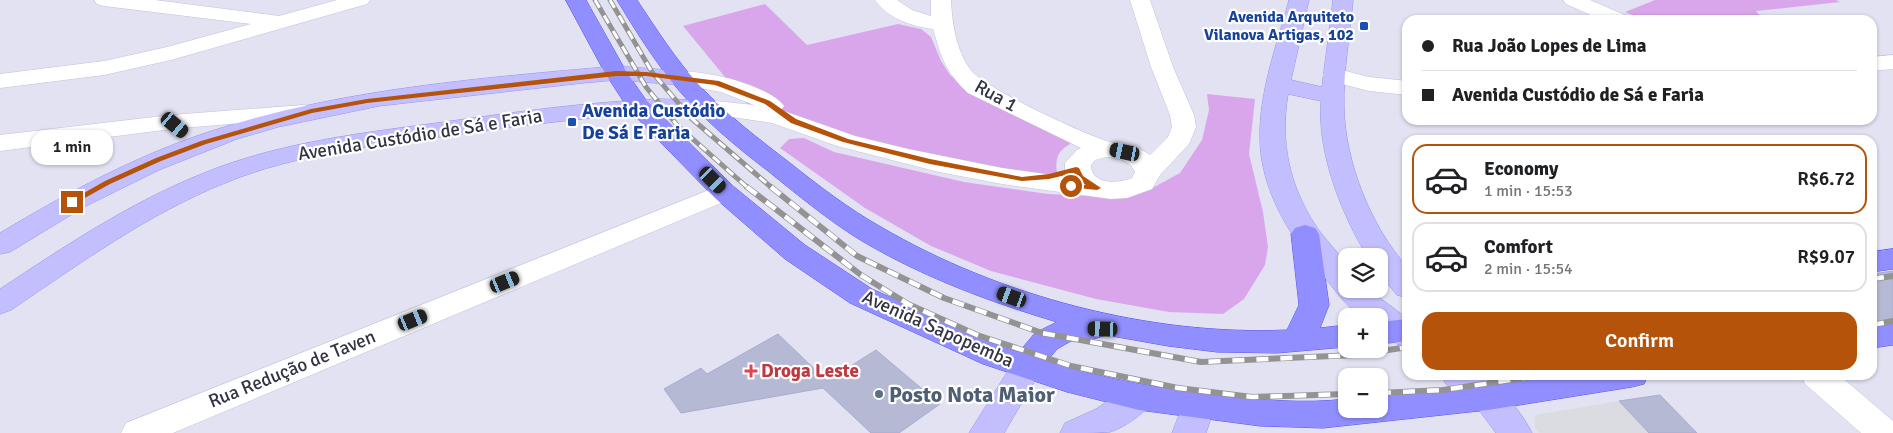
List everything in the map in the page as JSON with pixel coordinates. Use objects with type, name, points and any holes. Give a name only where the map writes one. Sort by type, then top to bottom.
[{"type":"main road","name":"Avenida Sapopemba","points":[[576,0],[616,74],[636,106],[724,192],[795,252],[862,296],[994,356],[1067,380],[1140,397],[1194,420],[1260,413],[1323,416],[1488,398],[1601,380]]},
{"type":"main road","points":[[627,0],[681,78],[706,107],[748,143],[830,207],[883,241],[947,273],[1072,317],[1138,330],[1195,338],[1266,342],[1338,337]]},
{"type":"main road","points":[[1298,340],[1314,305],[1305,234]]},
{"type":"main road","points":[[1877,261],[1893,259]]},
{"type":"main road","points":[[1027,367],[1034,354],[1045,342],[1057,334],[1070,329],[1138,330]]},
{"type":"main road","points":[[1877,336],[1893,334]]},
{"type":"street","points":[[104,0],[284,21]]},
{"type":"street","points":[[4,85],[104,68],[172,53],[284,21],[333,3],[360,0]]},
{"type":"street","points":[[885,0],[898,12],[912,19],[942,24]]},
{"type":"street","name":"Rua 1","points":[[941,0],[942,24],[953,60],[961,74],[976,88],[1056,128],[1088,158],[1080,177],[1097,188]]},
{"type":"street","points":[[1140,0],[1162,66],[1182,114],[1184,127],[1180,140],[1170,151],[1141,164]]},
{"type":"street","points":[[1299,0],[1279,85],[1272,139],[1285,195],[1305,234],[1338,273]]},
{"type":"street","points":[[1343,0],[1333,86],[1335,138],[1339,163],[1367,233],[1384,260],[1402,281]]},
{"type":"street","points":[[1573,0],[1608,15]]},
{"type":"street","points":[[1877,64],[1893,62]]},
{"type":"street","name":"Avenida Custódio de Sá e Faria","points":[[0,245],[108,182],[158,159],[188,148],[311,111],[367,101],[526,82],[616,74],[681,78]]},
{"type":"street","points":[[681,78],[716,83],[744,92],[767,103],[794,121]]},
{"type":"street","points":[[524,118],[518,101],[526,82]]},
{"type":"street","points":[[1279,85],[1333,86],[1369,84],[1402,87]]},
{"type":"street","points":[[497,122],[507,102],[506,93],[499,85]]},
{"type":"street","name":"Avenida Custódio de Sá e Faria","points":[[0,302],[101,236],[200,184],[253,165],[313,148],[524,118],[636,106],[706,107]]},
{"type":"street","points":[[706,107],[764,113],[794,121],[846,141],[930,161],[1022,179],[1118,191],[1136,188],[1143,183],[1141,164]]},
{"type":"street","points":[[0,143],[171,122],[311,111]]},
{"type":"street","points":[[171,122],[186,135],[188,148]]},
{"type":"street","points":[[1022,179],[1049,176],[1088,158],[1114,149],[1141,164]]},
{"type":"street","name":"Rua Redução de Taven","points":[[138,433],[724,192]]},
{"type":"street","points":[[1360,298],[1399,333]]},
{"type":"street","points":[[986,433],[1027,367]]},
{"type":"street","points":[[1465,380],[1488,398],[1515,433]]},
{"type":"street","points":[[1823,380],[1884,433]]},
{"type":"street","points":[[1077,433],[1108,418],[1140,397]]},
{"type":"shaded area","points":[[1655,0],[1836,0],[1840,2],[1756,11],[1760,15],[1632,15],[1625,12]]},
{"type":"shaded area","points":[[765,4],[807,45],[898,24],[921,29],[931,37],[941,61],[950,75],[969,90],[1067,137],[1070,144],[1058,156],[1056,164],[1057,173],[1048,175],[936,158],[753,111],[683,26]]},
{"type":"shaded area","points":[[1207,94],[1255,99],[1249,154],[1263,212],[1268,247],[1265,265],[1244,299],[1223,314],[1169,312],[1096,299],[991,271],[931,246],[865,208],[780,148],[789,139],[804,138],[834,152],[964,182],[1048,194],[1111,197],[1147,191],[1180,173],[1202,140],[1209,110]]},
{"type":"shaded area","points":[[1619,401],[1649,433],[1539,433],[1535,428],[1535,415]]},
{"type":"building","points":[[1893,271],[1893,321],[1877,323],[1877,273]]},
{"type":"building","points":[[778,334],[827,381],[876,350],[940,404],[899,433],[871,433],[823,388],[681,413],[664,389],[701,368],[707,374]]},
{"type":"building","points":[[1660,395],[1697,433],[1649,433],[1619,401]]},
{"type":"railway","points":[[595,0],[646,87],[677,125],[748,188]]},
{"type":"railway","points":[[610,0],[652,72],[691,118],[772,188]]},
{"type":"railway","points":[[747,187],[861,275],[908,304],[977,335],[1071,366],[1178,388],[1252,397],[1338,394]]},
{"type":"railway","points":[[771,187],[857,256],[944,298],[1042,333],[1201,362],[1355,355],[1402,348]]},
{"type":"railway","points":[[1877,278],[1893,276]]},
{"type":"railway","points":[[1877,324],[1893,321]]},
{"type":"railway","points":[[1388,393],[1443,390],[1511,380]]},
{"type":"place","name":"Avenida Arquiteto Vilanova Artigas, 102","points":[[1364,26]]},
{"type":"place","name":"Avenida Custódio De Sá E Faria","points":[[572,122]]},
{"type":"place","name":"Droga Leste","points":[[751,371]]},
{"type":"place","name":"Posto Nota Maior","points":[[879,394]]},
{"type":"route","points":[[72,202],[108,182],[158,159],[203,142],[311,111],[367,101],[583,76],[616,74],[646,74],[716,83],[744,92],[767,103],[794,121],[846,141],[930,161],[1022,179],[1063,174],[1076,170],[1080,177],[1088,184],[1097,188],[1071,186]]}]
